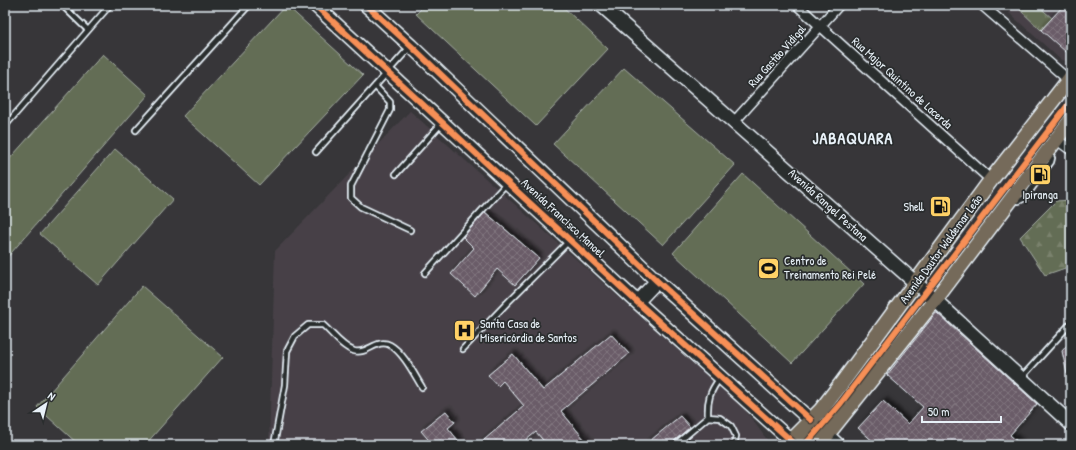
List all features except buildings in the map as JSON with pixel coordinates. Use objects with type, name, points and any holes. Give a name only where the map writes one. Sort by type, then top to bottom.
[{"type":"main road","name":"Avenida Doutor Waldemar Leão","points":[[794,444],[821,410],[991,180],[1070,80]]},
{"type":"main road","name":"Avenida Doutor Waldemar Leão","points":[[817,445],[827,435],[935,300],[1071,120]]},
{"type":"street","name":"Avenida Francisco Manoel","points":[[315,5],[391,68],[442,122],[570,240],[639,300],[794,444]]},
{"type":"street","name":"Avenida Francisco Manoel","points":[[366,5],[408,50],[656,282],[838,445]]},
{"type":"street","name":"Avenida Rangel Pestana","points":[[601,5],[915,284],[935,300],[1071,424]]},
{"type":"street","name":"Rua Major Quintino de Lacerda","points":[[797,5],[991,180]]},
{"type":"street","name":"Rua Gastão Vidigal","points":[[734,122],[839,5]]},
{"type":"street","points":[[982,5],[1070,80]]},
{"type":"street","points":[[1056,139],[1071,150]]},
{"type":"street","points":[[639,300],[656,282]]},
{"type":"lane","points":[[62,5],[88,30]]},
{"type":"lane","points":[[5,126],[110,5]]},
{"type":"lane","points":[[136,130],[249,5]]},
{"type":"lane","points":[[316,152],[408,50]]},
{"type":"lane","points":[[375,86],[390,102],[390,110],[351,186],[351,198],[361,207],[410,230]]},
{"type":"lane","points":[[396,174],[442,122]]},
{"type":"lane","points":[[425,273],[508,182]]},
{"type":"lane","points":[[463,349],[570,240]]},
{"type":"lane","points":[[1021,378],[1071,324]]},
{"type":"lane","points":[[274,445],[285,385],[287,351],[295,336],[308,325],[323,325],[346,346],[355,351],[365,350],[378,343],[388,344],[398,351],[422,387]]},
{"type":"lane","points":[[708,417],[707,402],[716,383],[721,377]]},
{"type":"lane","points":[[675,445],[708,417],[720,418],[731,426],[736,436],[734,445]]},
{"type":"shaded area","points":[[1017,5],[1071,5],[1071,58],[1067,61],[1061,60],[1009,13]]},
{"type":"shaded area","name":"Santa Casa de Misericórdia de Santos","points":[[410,111],[745,410],[768,441],[763,445],[269,445],[275,251]]},
{"type":"green space","points":[[286,5],[363,75],[259,185],[183,116]]},
{"type":"green space","points":[[425,5],[561,5],[608,49],[536,126],[416,14]]},
{"type":"green space","points":[[1025,5],[1037,5],[1052,18],[1041,30],[1020,10]]},
{"type":"green space","points":[[103,54],[148,95],[5,260],[5,164]]},
{"type":"green space","points":[[624,68],[735,165],[663,245],[553,144]]},
{"type":"green space","points":[[115,149],[173,199],[98,285],[40,234]]},
{"type":"green space","name":"Centro de Treinamento Rei Pelé","points":[[743,174],[864,284],[792,363],[673,253]]},
{"type":"green space","points":[[1071,200],[1071,266],[1045,275],[1020,237],[1056,201]]},
{"type":"green space","points":[[142,286],[223,357],[145,445],[79,445],[37,407]]},
{"type":"cycle path","points":[[315,5],[637,302],[796,445]]},
{"type":"cycle path","points":[[366,5],[411,46],[657,281],[811,420]]},
{"type":"cycle path","points":[[805,445],[841,403],[1071,101]]},
{"type":"place","name":"Ipiranga","points":[[1040,174]]},
{"type":"place","name":"Shell","points":[[940,207]]},
{"type":"place","name":"Centro de Treinamento Rei Pelé","points":[[768,268]]},
{"type":"place","name":"Santa Casa de Misericórdia de Santos","points":[[464,331]]},
{"type":"district","name":"JABAQUARA","points":[[853,138]]}]
